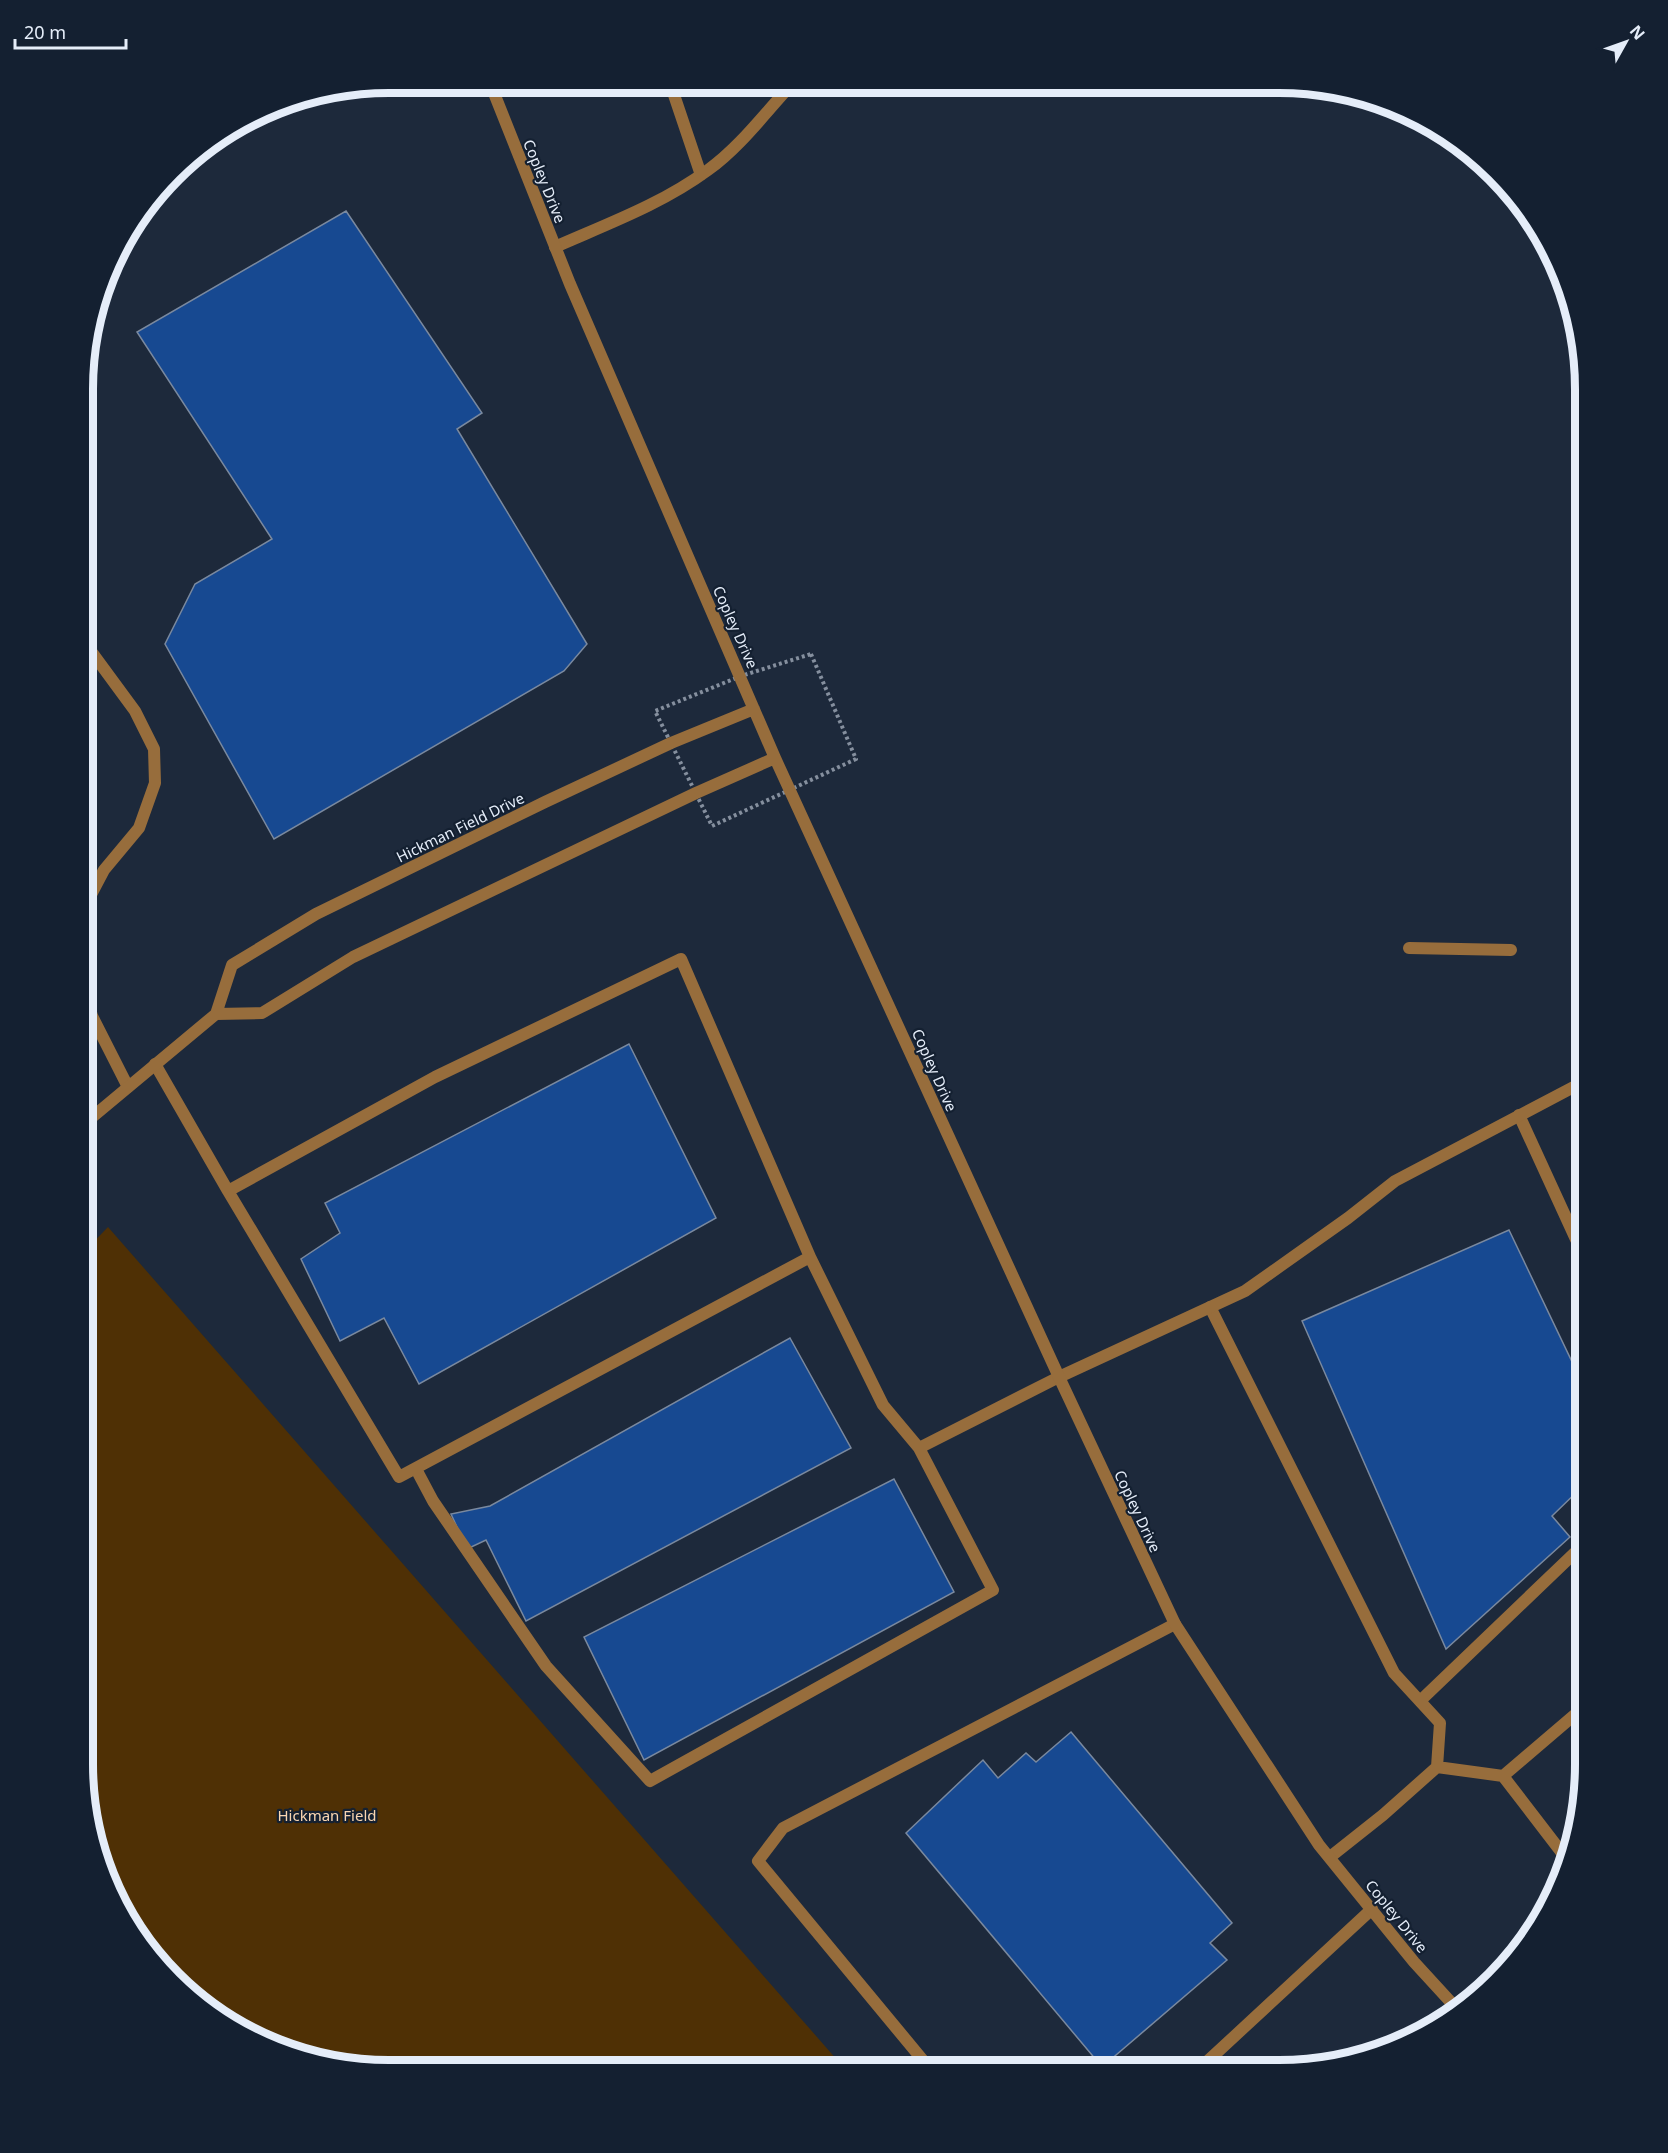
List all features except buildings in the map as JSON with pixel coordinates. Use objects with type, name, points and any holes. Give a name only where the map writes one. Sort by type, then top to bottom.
[{"type":"street","name":"Copley Drive","points":[[494,93],[555,247],[775,758],[1175,1624],[1319,1845],[1414,1962],[1452,2004]]},
{"type":"street","points":[[673,93],[701,175]]},
{"type":"street","points":[[555,247],[675,193],[701,175],[736,145],[784,93]]},
{"type":"street","points":[[93,654],[135,711],[154,749],[155,783],[139,828],[104,870],[93,891]]},
{"type":"street","name":"Hickman Field Drive","points":[[216,1014],[232,965],[316,914],[545,802],[671,743],[754,708]]},
{"type":"street","points":[[93,1116],[216,1014],[262,1013],[353,957],[696,793],[775,758]]},
{"type":"street","points":[[1409,948],[1511,950]]},
{"type":"street","points":[[228,1191],[435,1077],[681,959],[810,1257],[883,1405],[919,1448],[993,1590],[650,1781],[546,1666],[433,1501],[416,1468]]},
{"type":"street","points":[[93,1018],[128,1087]]},
{"type":"street","points":[[155,1064],[399,1477],[810,1257]]},
{"type":"street","points":[[919,1448],[1059,1377],[1210,1307],[1254,1284],[1348,1218],[1395,1181],[1575,1086]]},
{"type":"street","points":[[1519,1115],[1575,1237]]},
{"type":"street","points":[[1210,1307],[1394,1673],[1440,1723],[1437,1767],[1383,1815],[1330,1857]]},
{"type":"street","points":[[1420,1701],[1575,1553]]},
{"type":"street","points":[[924,2060],[758,1861],[783,1828],[1175,1624]]},
{"type":"street","points":[[1503,1776],[1575,1715]]},
{"type":"street","points":[[1437,1767],[1503,1776],[1561,1852]]},
{"type":"street","points":[[1208,2060],[1372,1909]]},
{"type":"green space","name":"Hickman Field","points":[[108,1227],[837,2060],[389,2060],[351,2057],[294,2044],[241,2020],[209,1999],[167,1959],[133,1912],[116,1877],[103,1840],[94,1783],[93,1243]]}]
